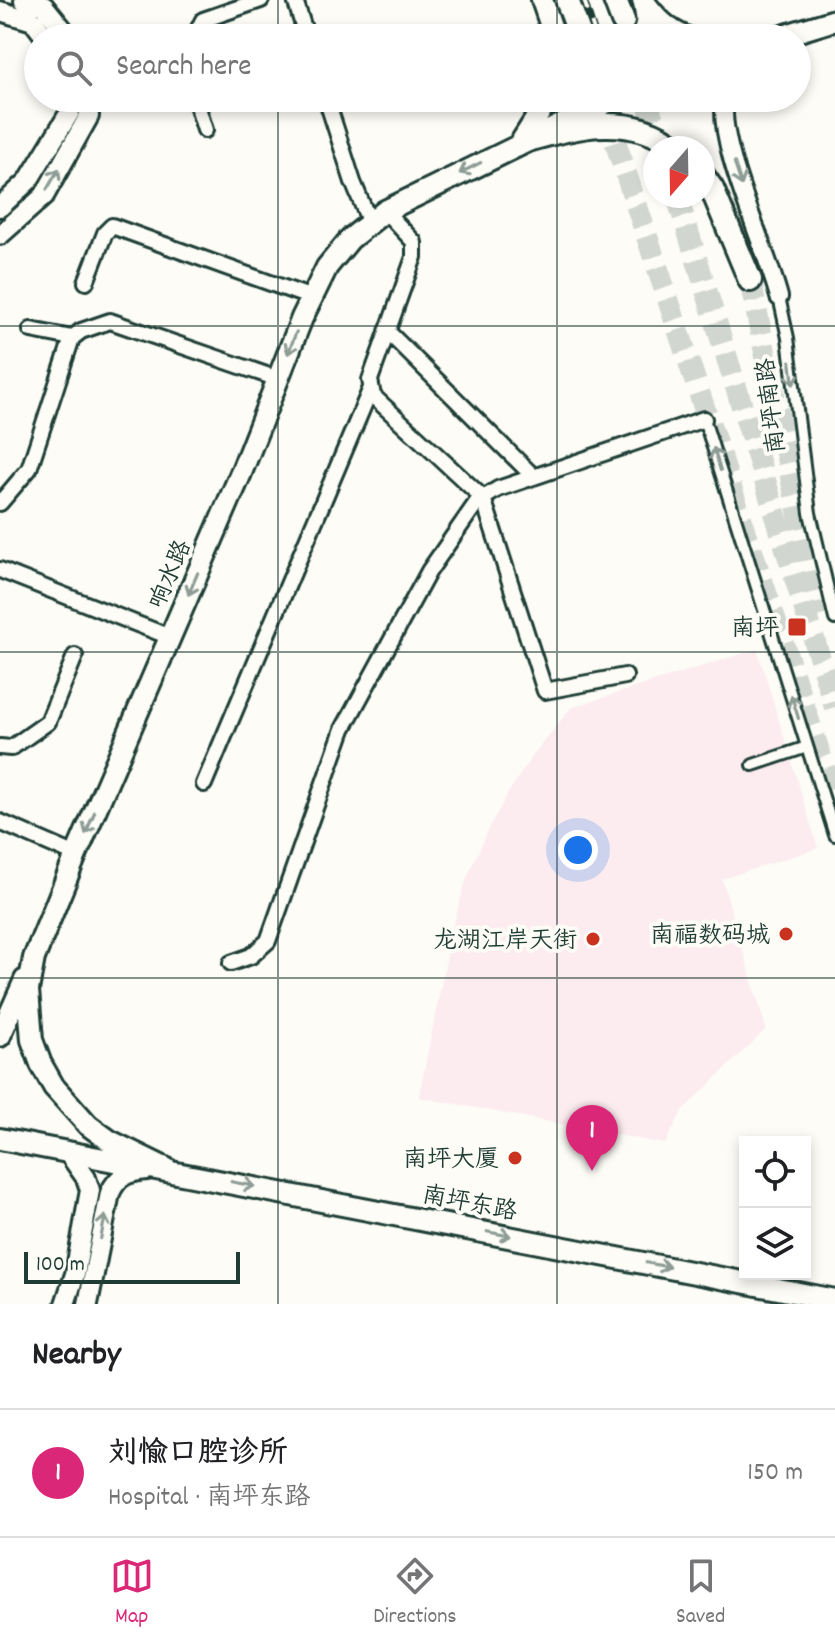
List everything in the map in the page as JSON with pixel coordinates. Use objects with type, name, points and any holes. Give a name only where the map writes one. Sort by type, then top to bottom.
[{"type":"highway","points":[[567,0],[576,24]]},
{"type":"highway","points":[[522,142],[576,126],[621,124],[639,127],[659,136]]},
{"type":"highway","points":[[715,196],[750,280]]},
{"type":"main road","points":[[24,0],[44,6],[59,24]]},
{"type":"main road","points":[[542,0],[550,24]]},
{"type":"main road","points":[[643,0],[646,24]]},
{"type":"main road","points":[[643,0],[663,24]]},
{"type":"main road","points":[[0,11],[35,24]]},
{"type":"main road","points":[[811,27],[835,20]]},
{"type":"main road","points":[[0,207],[28,181],[70,112]]},
{"type":"main road","points":[[0,235],[44,196],[89,112]]},
{"type":"main road","points":[[522,142],[540,112]]},
{"type":"main road","name":"响水路","points":[[167,1169],[110,1141],[88,1125],[54,1087],[32,1040],[28,990],[34,958],[327,267],[350,239],[378,217],[586,112]]},
{"type":"main road","points":[[0,1036],[34,958]]},
{"type":"main road","name":"南坪东路","points":[[0,1139],[835,1300]]},
{"type":"main road","points":[[67,1151],[86,1178],[90,1190],[68,1304]]},
{"type":"main road","points":[[88,1304],[110,1193],[116,1181],[125,1173],[167,1169]]},
{"type":"street","points":[[201,24],[203,20],[261,0]]},
{"type":"street","points":[[295,0],[303,24]]},
{"type":"street","points":[[199,112],[205,130]]},
{"type":"street","points":[[330,112],[353,182],[378,217],[414,242],[414,257],[370,380],[373,396],[483,498],[545,691],[625,676]]},
{"type":"street","name":"南坪南路","points":[[724,112],[732,154],[772,268],[788,338],[810,513],[835,619]]},
{"type":"street","points":[[86,282],[105,233],[112,226],[312,298]]},
{"type":"street","points":[[0,503],[29,469],[72,338],[81,331],[110,321],[278,379]]},
{"type":"street","points":[[31,330],[72,338]]},
{"type":"street","points":[[387,331],[534,477]]},
{"type":"street","points":[[204,784],[371,388]]},
{"type":"street","points":[[231,963],[251,956],[268,941],[343,729],[429,571],[477,502],[498,489],[704,419],[835,835]]},
{"type":"street","points":[[0,570],[170,637]]},
{"type":"street","points":[[0,747],[11,748],[48,722],[75,656]]},
{"type":"street","points":[[753,765],[807,747]]},
{"type":"street","points":[[0,822],[76,855]]},
{"type":"shaded area","name":"龙湖江岸天街","points":[[757,649],[818,848],[722,879],[766,1029],[682,1111],[665,1144],[419,1097],[453,926],[467,877],[488,830],[536,751],[571,708]]},
{"type":"tunnel","points":[[605,112],[835,799]]},
{"type":"tunnel","points":[[650,112],[658,136]]},
{"type":"tunnel","points":[[681,208],[835,707]]},
{"type":"tunnel","points":[[750,280],[820,616]]},
{"type":"railway","points":[[584,0],[592,24]]},
{"type":"place","name":"南坪","points":[[797,627]]},
{"type":"place","name":"南福数码城","points":[[786,934]]},
{"type":"place","name":"龙湖江岸天街","points":[[593,939]]},
{"type":"place","name":"南坪大厦","points":[[515,1158]]},
{"type":"place","name":"刘愉口腔诊所","points":[[592,1171]]}]
